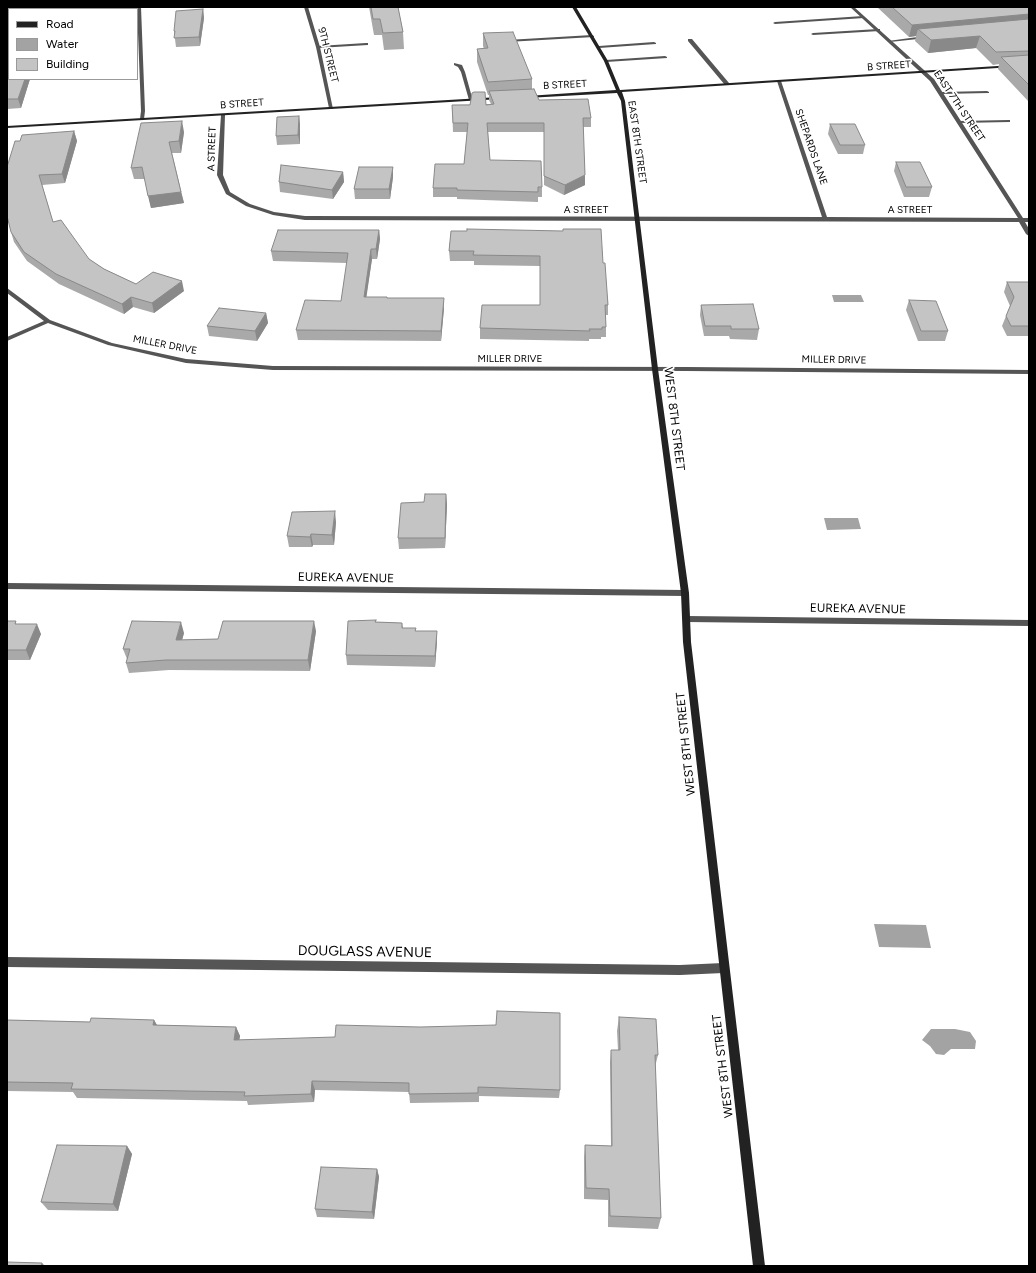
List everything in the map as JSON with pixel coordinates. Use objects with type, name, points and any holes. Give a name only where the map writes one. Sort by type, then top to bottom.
[{"type":"street","points":[[139,7],[144,111],[142,119]]},
{"type":"street","name":"9TH STREET","points":[[306,7],[318,47],[331,108]]},
{"type":"street","name":"EAST 8TH STREET","points":[[574,7],[599,47],[620,91],[623,101],[638,219]]},
{"type":"street","name":"EAST 7TH STREET","points":[[852,7],[925,72],[941,93],[1022,220],[1029,234]]},
{"type":"street","points":[[775,24],[863,17]]},
{"type":"street","points":[[813,34],[878,30]]},
{"type":"street","points":[[498,42],[592,36]]},
{"type":"street","points":[[890,41],[929,37]]},
{"type":"street","points":[[690,40],[727,84]]},
{"type":"street","points":[[599,47],[654,43]]},
{"type":"street","points":[[318,47],[366,44]]},
{"type":"street","points":[[606,61],[665,57]]},
{"type":"street","points":[[456,64],[460,66],[463,72],[471,100]]},
{"type":"street","name":"B STREET","points":[[518,97],[1029,65]]},
{"type":"street","name":"SHEPARDS LANE","points":[[779,81],[826,219]]},
{"type":"street","points":[[941,93],[987,92]]},
{"type":"street","name":"B STREET","points":[[7,128],[502,98]]},
{"type":"street","name":"A STREET","points":[[223,115],[220,175],[228,193],[248,205],[273,214],[305,218],[1029,220]]},
{"type":"street","points":[[959,122],[1008,121]]},
{"type":"street","name":"WEST 8TH STREET","points":[[638,219],[655,369],[685,593],[687,642],[759,1266]]},
{"type":"street","name":"MILLER DRIVE","points":[[7,290],[48,321],[110,344],[186,361],[273,368],[1029,372]]},
{"type":"street","points":[[7,339],[48,321]]},
{"type":"street","name":"EUREKA AVENUE","points":[[7,586],[685,593]]},
{"type":"street","name":"EUREKA AVENUE","points":[[687,620],[1029,624]]},
{"type":"street","name":"DOUGLASS AVENUE","points":[[7,962],[680,970],[724,968]]},
{"type":"water","points":[[832,295],[861,295],[864,302],[834,302]]},
{"type":"water","points":[[824,518],[858,518],[861,529],[827,530]]},
{"type":"water","points":[[874,924],[926,925],[931,948],[879,947]]},
{"type":"water","points":[[931,1029],[955,1029],[970,1032],[976,1041],[975,1049],[951,1049],[944,1055],[936,1054],[930,1046],[922,1040]]},
{"type":"building","points":[[7,7],[103,7],[8,8],[7,26]]},
{"type":"building","points":[[371,7],[398,7],[403,32],[383,33],[380,19],[373,19]]},
{"type":"building","points":[[892,7],[1029,7],[1029,14],[912,25]]},
{"type":"building","points":[[203,9],[199,37],[174,38],[176,11]]},
{"type":"building","points":[[1029,19],[1029,51],[996,52],[980,36],[931,40],[918,29]]},
{"type":"building","points":[[513,32],[532,79],[488,82],[477,49],[488,48],[483,33]]},
{"type":"building","points":[[1029,55],[1029,85],[1001,57]]},
{"type":"building","points":[[8,61],[8,80],[25,80],[18,99],[7,99]]},
{"type":"building","points":[[534,89],[539,100],[588,99],[591,118],[583,118],[585,175],[565,185],[544,176],[544,123],[487,123],[490,160],[541,161],[542,187],[538,187],[538,192],[433,188],[435,164],[464,164],[468,123],[453,123],[452,105],[470,105],[472,93],[474,92],[485,92],[486,105],[494,104],[489,91]]},
{"type":"building","points":[[299,116],[298,135],[276,136],[277,117]]},
{"type":"building","points":[[182,121],[179,141],[169,142],[181,192],[148,196],[142,167],[131,168],[141,123]]},
{"type":"building","points":[[830,124],[855,124],[865,145],[840,145]]},
{"type":"building","points":[[74,131],[62,174],[39,175],[53,222],[61,220],[89,259],[104,269],[136,284],[153,272],[182,281],[152,303],[131,297],[122,304],[56,274],[24,252],[11,232],[7,216],[7,167],[15,141],[20,141],[22,135]]},
{"type":"building","points":[[896,162],[920,162],[932,187],[906,187]]},
{"type":"building","points":[[281,165],[343,172],[332,190],[279,182]]},
{"type":"building","points":[[359,167],[393,167],[389,189],[354,189]]},
{"type":"building","points":[[467,229],[563,231],[563,229],[601,229],[608,305],[605,305],[606,327],[602,327],[602,329],[589,329],[590,331],[480,328],[482,305],[540,305],[540,256],[473,255],[474,251],[449,251],[451,231],[467,231]]},
{"type":"building","points":[[278,230],[379,230],[376,249],[371,249],[364,297],[444,298],[441,331],[296,330],[305,300],[341,301],[348,253],[271,251]]},
{"type":"building","points":[[1007,282],[1029,282],[1029,326],[1011,326],[1006,316],[1014,297]]},
{"type":"building","points":[[909,300],[936,301],[948,331],[921,331]]},
{"type":"building","points":[[753,304],[759,329],[731,329],[731,326],[705,326],[701,305]]},
{"type":"building","points":[[219,308],[266,313],[255,331],[207,326]]},
{"type":"building","points":[[425,494],[446,494],[445,538],[398,538],[401,503],[424,502]]},
{"type":"building","points":[[335,511],[332,535],[311,534],[310,537],[287,536],[292,512]]},
{"type":"building","points":[[376,620],[375,622],[402,623],[402,628],[416,628],[415,631],[437,631],[435,656],[346,655],[348,621]]},
{"type":"building","points":[[7,621],[16,621],[15,624],[37,624],[26,650],[7,650]]},
{"type":"building","points":[[132,621],[181,622],[176,640],[218,639],[223,621],[314,621],[308,660],[166,660],[126,663],[130,649],[123,649]]},
{"type":"building","points":[[497,1011],[560,1013],[560,1090],[478,1087],[478,1093],[409,1094],[409,1083],[312,1081],[311,1094],[244,1096],[245,1092],[71,1089],[73,1083],[7,1082],[7,1020],[90,1022],[91,1018],[154,1020],[153,1025],[236,1027],[234,1040],[335,1037],[336,1025],[420,1027],[496,1025]]},
{"type":"building","points":[[619,1017],[656,1019],[658,1055],[655,1055],[661,1218],[610,1216],[609,1189],[586,1188],[585,1145],[612,1146],[611,1050],[620,1050]]},
{"type":"building","points":[[57,1145],[127,1146],[113,1204],[41,1202]]},
{"type":"building","points":[[321,1167],[377,1169],[372,1212],[315,1209]]},
{"type":"building","points":[[7,1262],[42,1263],[41,1266],[7,1266]]}]
